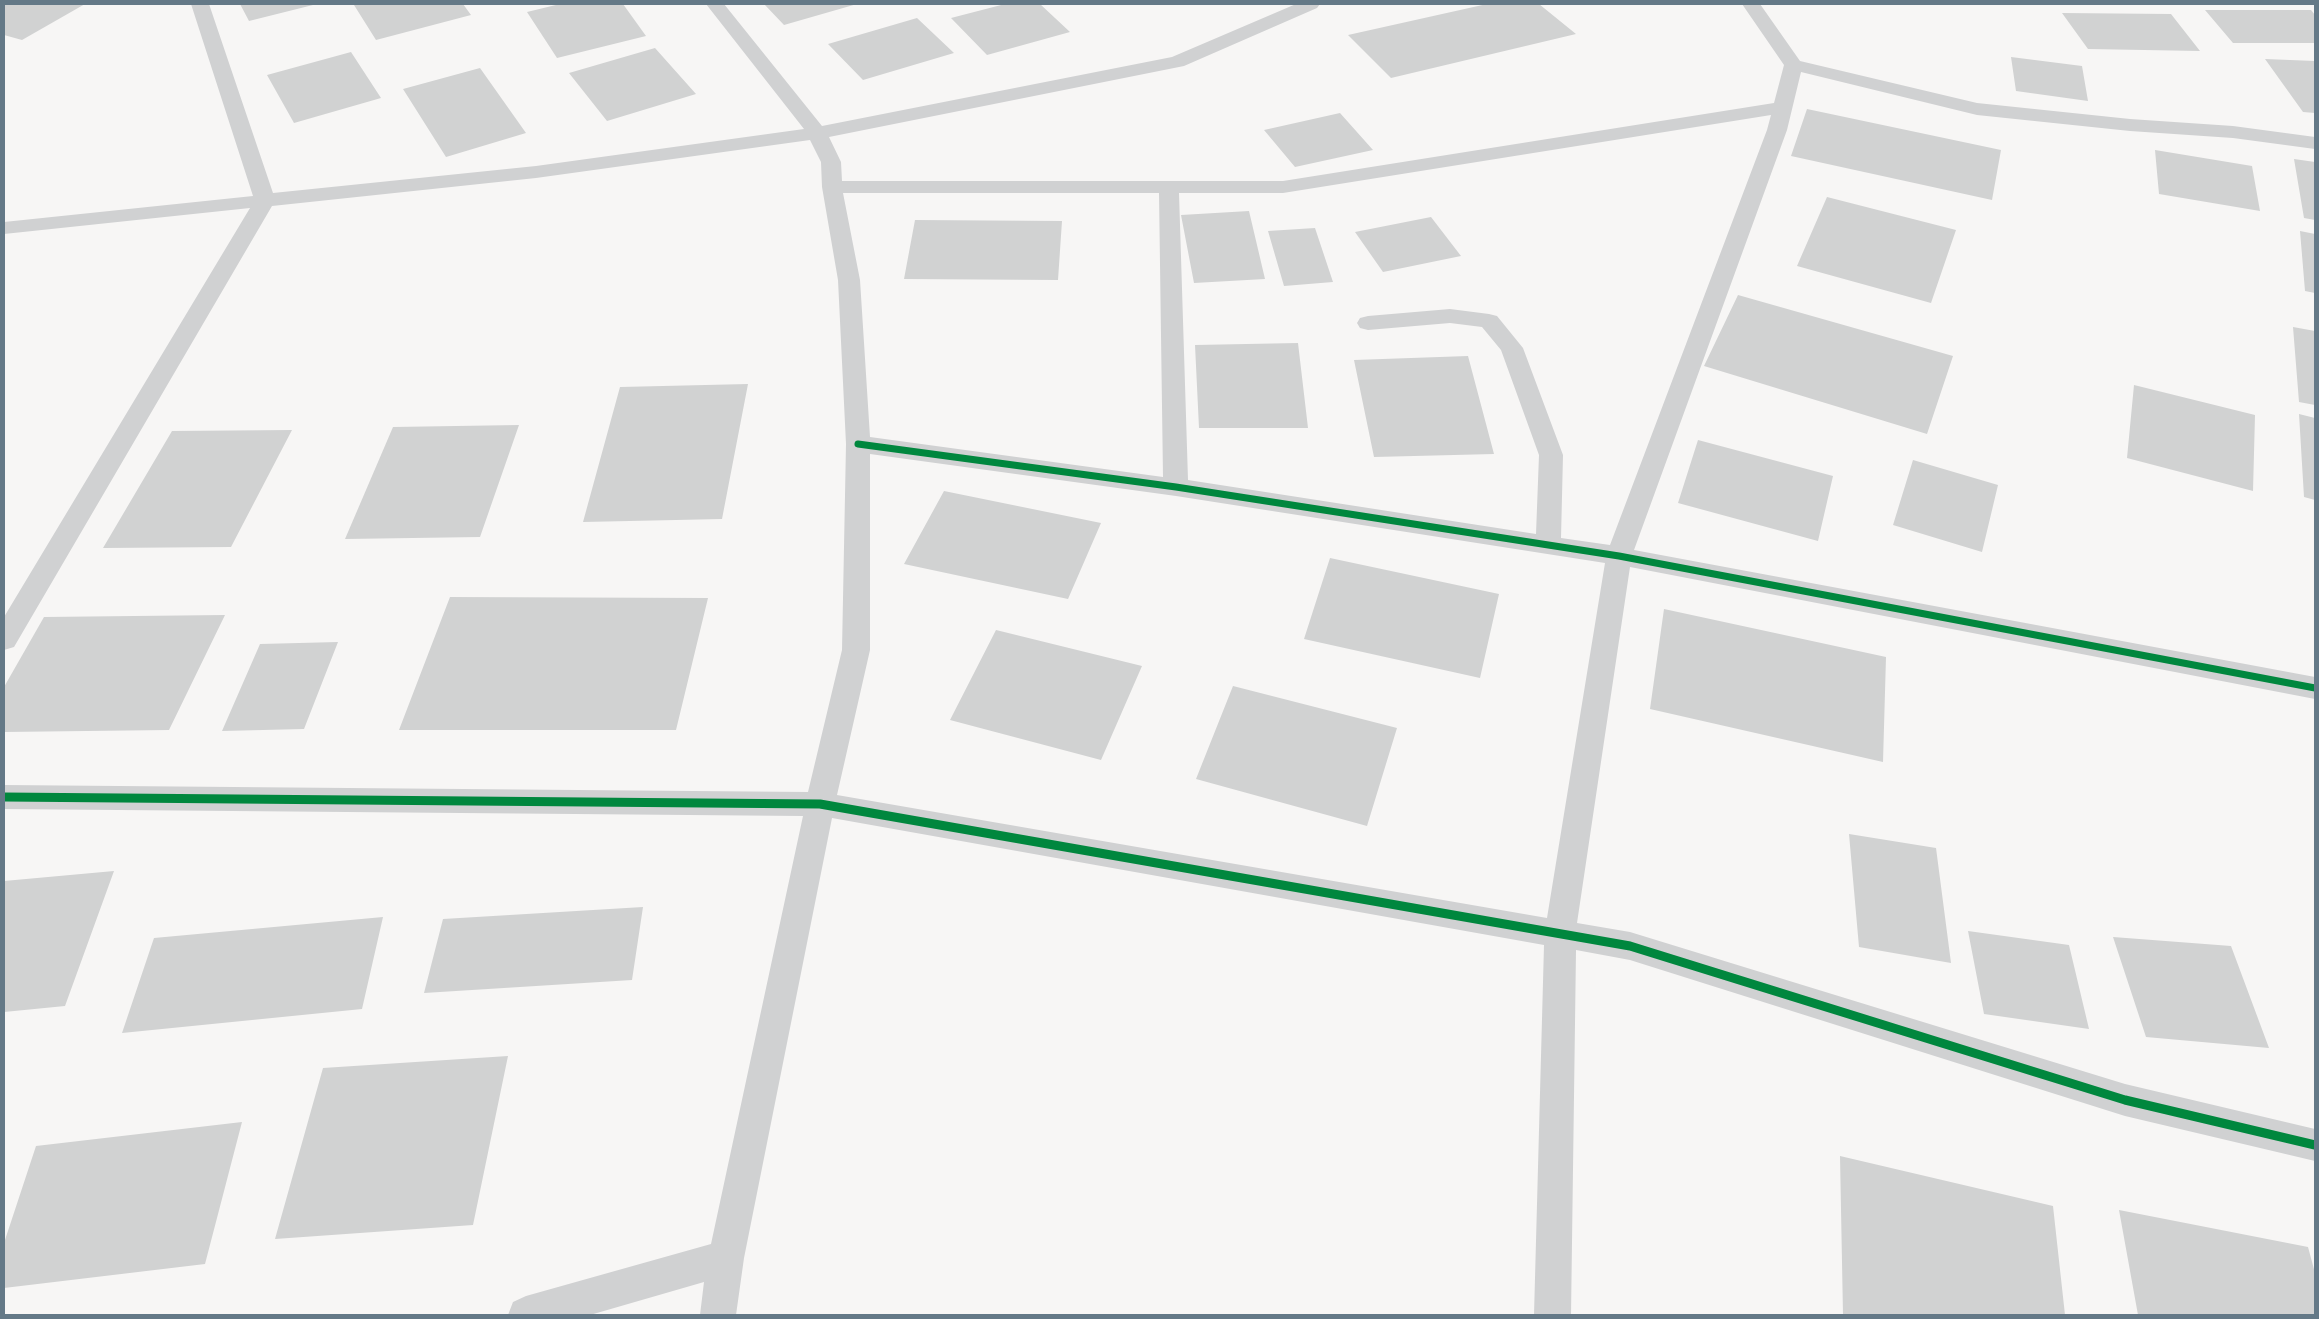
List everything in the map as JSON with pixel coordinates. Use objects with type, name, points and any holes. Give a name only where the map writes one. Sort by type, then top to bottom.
[{"type":"street","points":[[4,640],[265,201],[200,4]]},
{"type":"street","points":[[715,4],[818,133],[831,162],[832,187],[849,280],[858,444],[856,650],[820,804],[726,1258],[718,1315]]},
{"type":"street","points":[[4,228],[536,172],[818,133],[1177,62],[1310,4]]},
{"type":"street","points":[[1752,4],[1792,65],[1977,109],[2130,125],[2233,132],[2315,143]]},
{"type":"street","points":[[1552,1315],[1560,933],[1619,556],[1777,130],[1792,65]]},
{"type":"street","points":[[832,187],[1169,189],[1283,187],[1783,107]]},
{"type":"street","points":[[1169,189],[1176,487]]},
{"type":"street","points":[[1368,323],[1450,316],[1489,321],[1512,348],[1551,454],[1548,545]]},
{"type":"street","points":[[858,444],[1176,487],[1619,556],[2315,688]]},
{"type":"street","points":[[4,797],[820,804],[1630,946],[2125,1100],[2315,1145]]},
{"type":"street","points":[[526,1315],[726,1258]]},
{"type":"building","points":[[4,4],[85,4],[22,40],[4,35]]},
{"type":"building","points":[[240,4],[317,4],[249,21]]},
{"type":"building","points":[[463,4],[471,15],[376,40],[354,5]]},
{"type":"building","points":[[560,4],[623,4],[646,36],[557,58],[527,12]]},
{"type":"building","points":[[764,4],[857,4],[784,25]]},
{"type":"building","points":[[1005,4],[1040,4],[1070,32],[987,55],[951,18]]},
{"type":"building","points":[[1487,4],[1539,4],[1576,34],[1391,78],[1348,35]]},
{"type":"building","points":[[2205,10],[2311,10],[2315,15],[2315,43],[2233,43]]},
{"type":"building","points":[[2062,13],[2171,14],[2200,51],[2088,49]]},
{"type":"building","points":[[917,18],[954,53],[863,80],[828,44]]},
{"type":"building","points":[[655,48],[696,94],[607,121],[569,73]]},
{"type":"building","points":[[351,52],[381,98],[294,123],[267,75]]},
{"type":"building","points":[[2011,57],[2082,66],[2088,101],[2016,91]]},
{"type":"building","points":[[2265,59],[2315,61],[2315,113],[2303,112]]},
{"type":"building","points":[[480,68],[526,133],[446,157],[403,89]]},
{"type":"building","points":[[1807,109],[2001,150],[1992,200],[1791,156]]},
{"type":"building","points":[[1340,113],[1373,150],[1295,167],[1264,130]]},
{"type":"building","points":[[2155,150],[2252,166],[2260,211],[2159,194]]},
{"type":"building","points":[[2294,159],[2315,162],[2315,220],[2304,218]]},
{"type":"building","points":[[1827,197],[1956,230],[1931,303],[1797,266]]},
{"type":"building","points":[[1249,211],[1265,279],[1194,283],[1181,215]]},
{"type":"building","points":[[1431,217],[1461,256],[1383,272],[1355,232]]},
{"type":"building","points":[[915,220],[1062,221],[1058,280],[904,279]]},
{"type":"building","points":[[1315,228],[1333,282],[1284,286],[1268,231]]},
{"type":"building","points":[[2300,231],[2315,234],[2315,293],[2305,291]]},
{"type":"building","points":[[1738,295],[1953,356],[1927,434],[1704,366]]},
{"type":"building","points":[[2293,327],[2315,331],[2315,405],[2299,402]]},
{"type":"building","points":[[1298,343],[1308,428],[1199,428],[1195,345]]},
{"type":"building","points":[[1468,356],[1494,454],[1374,457],[1354,360]]},
{"type":"building","points":[[748,384],[722,519],[583,522],[620,387]]},
{"type":"building","points":[[2134,385],[2255,415],[2253,491],[2127,458]]},
{"type":"building","points":[[2299,414],[2315,418],[2315,500],[2304,497]]},
{"type":"building","points":[[519,425],[480,537],[345,539],[393,427]]},
{"type":"building","points":[[292,430],[231,547],[103,548],[172,431]]},
{"type":"building","points":[[1698,440],[1833,476],[1818,541],[1678,503]]},
{"type":"building","points":[[1913,460],[1998,485],[1982,552],[1893,525]]},
{"type":"building","points":[[944,491],[1101,523],[1068,599],[904,564]]},
{"type":"building","points":[[1330,558],[1499,594],[1480,678],[1304,639]]},
{"type":"building","points":[[450,597],[708,598],[676,730],[399,730]]},
{"type":"building","points":[[1664,609],[1886,657],[1883,762],[1650,709]]},
{"type":"building","points":[[225,615],[169,730],[4,732],[4,687],[44,617]]},
{"type":"building","points":[[996,630],[1142,666],[1101,760],[950,720]]},
{"type":"building","points":[[338,642],[304,729],[222,731],[260,644]]},
{"type":"building","points":[[1233,686],[1397,728],[1367,826],[1196,779]]},
{"type":"building","points":[[1849,834],[1936,848],[1951,963],[1859,947]]},
{"type":"building","points":[[114,871],[65,1006],[4,1012],[4,881]]},
{"type":"building","points":[[643,907],[632,980],[424,993],[443,919]]},
{"type":"building","points":[[383,917],[362,1009],[122,1033],[154,938]]},
{"type":"building","points":[[1968,931],[2069,945],[2089,1029],[1984,1014]]},
{"type":"building","points":[[2113,937],[2231,946],[2269,1048],[2146,1037]]},
{"type":"building","points":[[508,1056],[473,1225],[275,1239],[323,1068]]},
{"type":"building","points":[[242,1122],[205,1264],[4,1288],[4,1243],[36,1146]]},
{"type":"building","points":[[1840,1156],[2053,1206],[2065,1315],[1843,1315]]},
{"type":"building","points":[[2119,1210],[2308,1247],[2315,1273],[2315,1315],[2138,1315]]},
{"type":"cycle path","points":[[858,444],[1176,487],[1619,556],[2315,688]]},
{"type":"cycle path","points":[[4,797],[820,804],[1630,946],[2125,1100],[2315,1145]]}]
